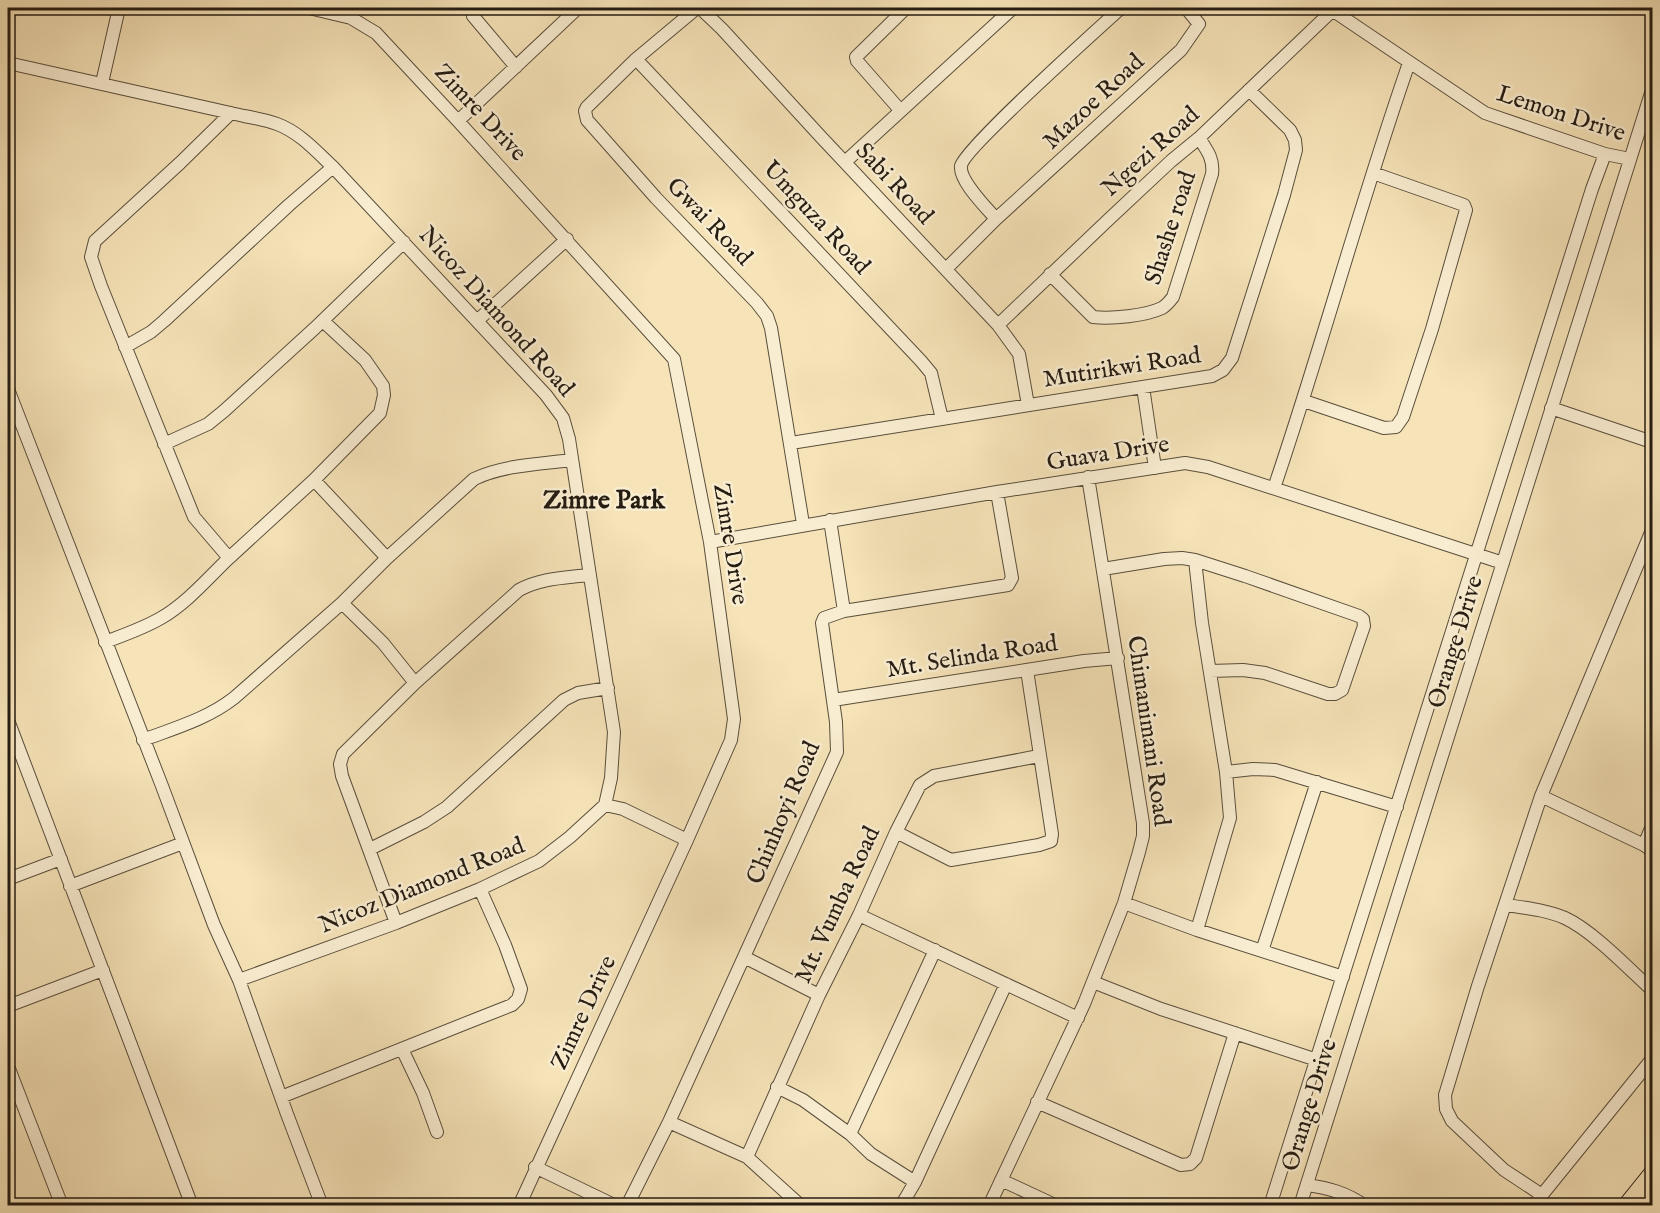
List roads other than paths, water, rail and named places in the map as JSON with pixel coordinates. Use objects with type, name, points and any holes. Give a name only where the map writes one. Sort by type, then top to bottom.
[{"type":"highway","points":[[1627,1206],[1653,1175]]},
{"type":"street","points":[[102,83],[119,8]]},
{"type":"street","name":"Zimre Drive","points":[[309,8],[351,18],[376,33],[567,239],[674,359],[710,542],[734,719],[731,740],[519,1206]]},
{"type":"street","points":[[472,8],[472,16],[516,67]]},
{"type":"street","points":[[458,121],[578,8]]},
{"type":"street","name":"Gwai Road","points":[[698,8],[636,59],[585,111],[587,120],[656,198],[758,303],[767,316],[791,443],[803,524]]},
{"type":"street","name":"Sabi Road","points":[[698,8],[752,60],[998,325],[1019,354],[1028,405]]},
{"type":"street","points":[[900,110],[856,59],[857,54],[906,8]]},
{"type":"street","points":[[845,162],[1013,8]]},
{"type":"street","name":"Mazoe Road","points":[[996,219],[965,180],[961,172],[963,160],[989,132],[1121,8]]},
{"type":"street","name":"Mazoe Road","points":[[946,269],[996,219],[1181,50],[1199,24],[1186,8]]},
{"type":"street","name":"Lemon Drive","points":[[1331,9],[1485,113],[1605,154],[1630,159]]},
{"type":"street","name":"Ngezi Road","points":[[998,325],[1171,161],[1199,138],[1331,9]]},
{"type":"street","name":"Umguza Road","points":[[636,59],[921,360],[931,373],[942,419]]},
{"type":"street","name":"Nicoz Diamond Road","points":[[8,63],[231,113],[291,130],[333,167],[478,320],[558,410],[563,418],[569,439],[588,575],[614,732],[611,778],[605,805],[539,861],[480,890],[239,980]]},
{"type":"street","points":[[1274,488],[1304,401],[1409,63]]},
{"type":"street","name":"Mutirikwi Road","points":[[791,443],[1216,375],[1223,370],[1232,358],[1296,150],[1295,140],[1290,130],[1249,90]]},
{"type":"street","name":"Orange Drive","points":[[1300,1206],[1653,90]]},
{"type":"street","points":[[228,558],[194,517],[91,257],[92,245],[102,234],[231,113]]},
{"type":"street","name":"Shashe road","points":[[1050,274],[1093,317],[1127,316],[1160,309],[1166,305],[1173,297],[1212,174],[1211,158],[1199,138]]},
{"type":"street","points":[[1270,1206],[1605,154]]},
{"type":"street","points":[[125,347],[165,321],[317,179],[333,167]]},
{"type":"street","points":[[1304,401],[1384,428],[1400,425],[1432,329],[1466,210],[1464,205],[1373,173]]},
{"type":"street","points":[[478,320],[567,239]]},
{"type":"street","points":[[164,444],[208,424],[323,321],[404,242]]},
{"type":"street","points":[[105,642],[142,628],[163,617],[181,603],[314,480],[380,413],[384,395],[383,386],[365,360],[323,321]]},
{"type":"street","points":[[1143,387],[1155,468]]},
{"type":"street","points":[[8,389],[214,925],[239,980],[322,1206]]},
{"type":"street","points":[[1551,408],[1653,442]]},
{"type":"street","points":[[143,740],[195,721],[218,710],[234,698],[342,603],[387,558],[474,479],[515,468],[572,460]]},
{"type":"street","name":"Guava Drive","points":[[710,542],[803,524],[1089,477],[1195,464],[1503,563]]},
{"type":"street","name":"Chimanimani Road","points":[[989,1206],[1093,982],[1124,903],[1143,836],[1089,477]]},
{"type":"street","points":[[314,480],[387,558]]},
{"type":"street","name":"Chinhoyi Road","points":[[627,1206],[669,1122],[837,752],[833,700],[822,623],[824,618],[844,611],[1008,585],[1012,578],[997,492]]},
{"type":"street","points":[[830,520],[844,611]]},
{"type":"street","points":[[1542,1195],[1504,1170],[1452,1121],[1446,1109],[1445,1095],[1541,795],[1653,530]]},
{"type":"street","points":[[1103,569],[1164,559],[1195,560],[1363,619],[1364,626],[1342,690],[1335,694],[1328,694],[1265,673],[1243,670],[1210,672]]},
{"type":"street","points":[[1195,560],[1202,623],[1226,772],[1230,818],[1197,930]]},
{"type":"street","points":[[396,923],[342,776],[340,765],[343,754],[416,683],[519,590],[544,580],[588,575]]},
{"type":"street","points":[[342,603],[383,643],[416,683]]},
{"type":"street","name":"Mt. Selinda Road","points":[[833,700],[1118,658]]},
{"type":"street","points":[[896,832],[951,860],[1049,843],[1052,834],[1027,670]]},
{"type":"street","points":[[370,849],[424,822],[447,807],[564,700],[578,693],[608,688]]},
{"type":"street","points":[[8,720],[192,1206]]},
{"type":"street","name":"Mt. Vumba Road","points":[[747,1157],[819,995],[920,785],[934,776],[1039,756]]},
{"type":"street","points":[[1226,772],[1253,769],[1275,770],[1397,807]]},
{"type":"street","points":[[1262,951],[1317,782]]},
{"type":"street","points":[[1541,795],[1648,848],[1653,826]]},
{"type":"street","points":[[605,805],[623,809],[687,840]]},
{"type":"street","points":[[70,886],[183,843]]},
{"type":"street","points":[[8,879],[61,859]]},
{"type":"street","points":[[281,1097],[512,1005],[518,999],[521,989],[505,945],[480,890]]},
{"type":"street","points":[[1124,903],[1197,930],[1343,977]]},
{"type":"street","points":[[1506,905],[1547,912],[1566,918],[1585,930],[1653,990]]},
{"type":"street","points":[[859,915],[1078,1018]]},
{"type":"street","points":[[850,1134],[935,950]]},
{"type":"street","points":[[744,957],[819,995]]},
{"type":"street","points":[[8,1006],[103,970]]},
{"type":"street","points":[[1093,982],[1161,1009],[1317,1060]]},
{"type":"street","points":[[901,1206],[915,1182],[1006,984]]},
{"type":"street","points":[[1037,1102],[1181,1165],[1190,1164],[1196,1158],[1235,1033]]},
{"type":"street","points":[[402,1049],[423,1093],[437,1132]]},
{"type":"street","points":[[1533,1206],[1653,1059]]},
{"type":"street","points":[[8,1066],[62,1206]]},
{"type":"street","points":[[777,1088],[803,1100],[850,1134],[871,1154],[915,1182]]},
{"type":"street","points":[[669,1122],[747,1157],[801,1206]]},
{"type":"street","points":[[535,1167],[616,1206]]},
{"type":"street","points":[[1001,1180],[1057,1206]]},
{"type":"street","points":[[1307,1185],[1339,1192],[1365,1206]]},
{"type":"district","name":"Zimre Park","points":[[604,500]]}]
